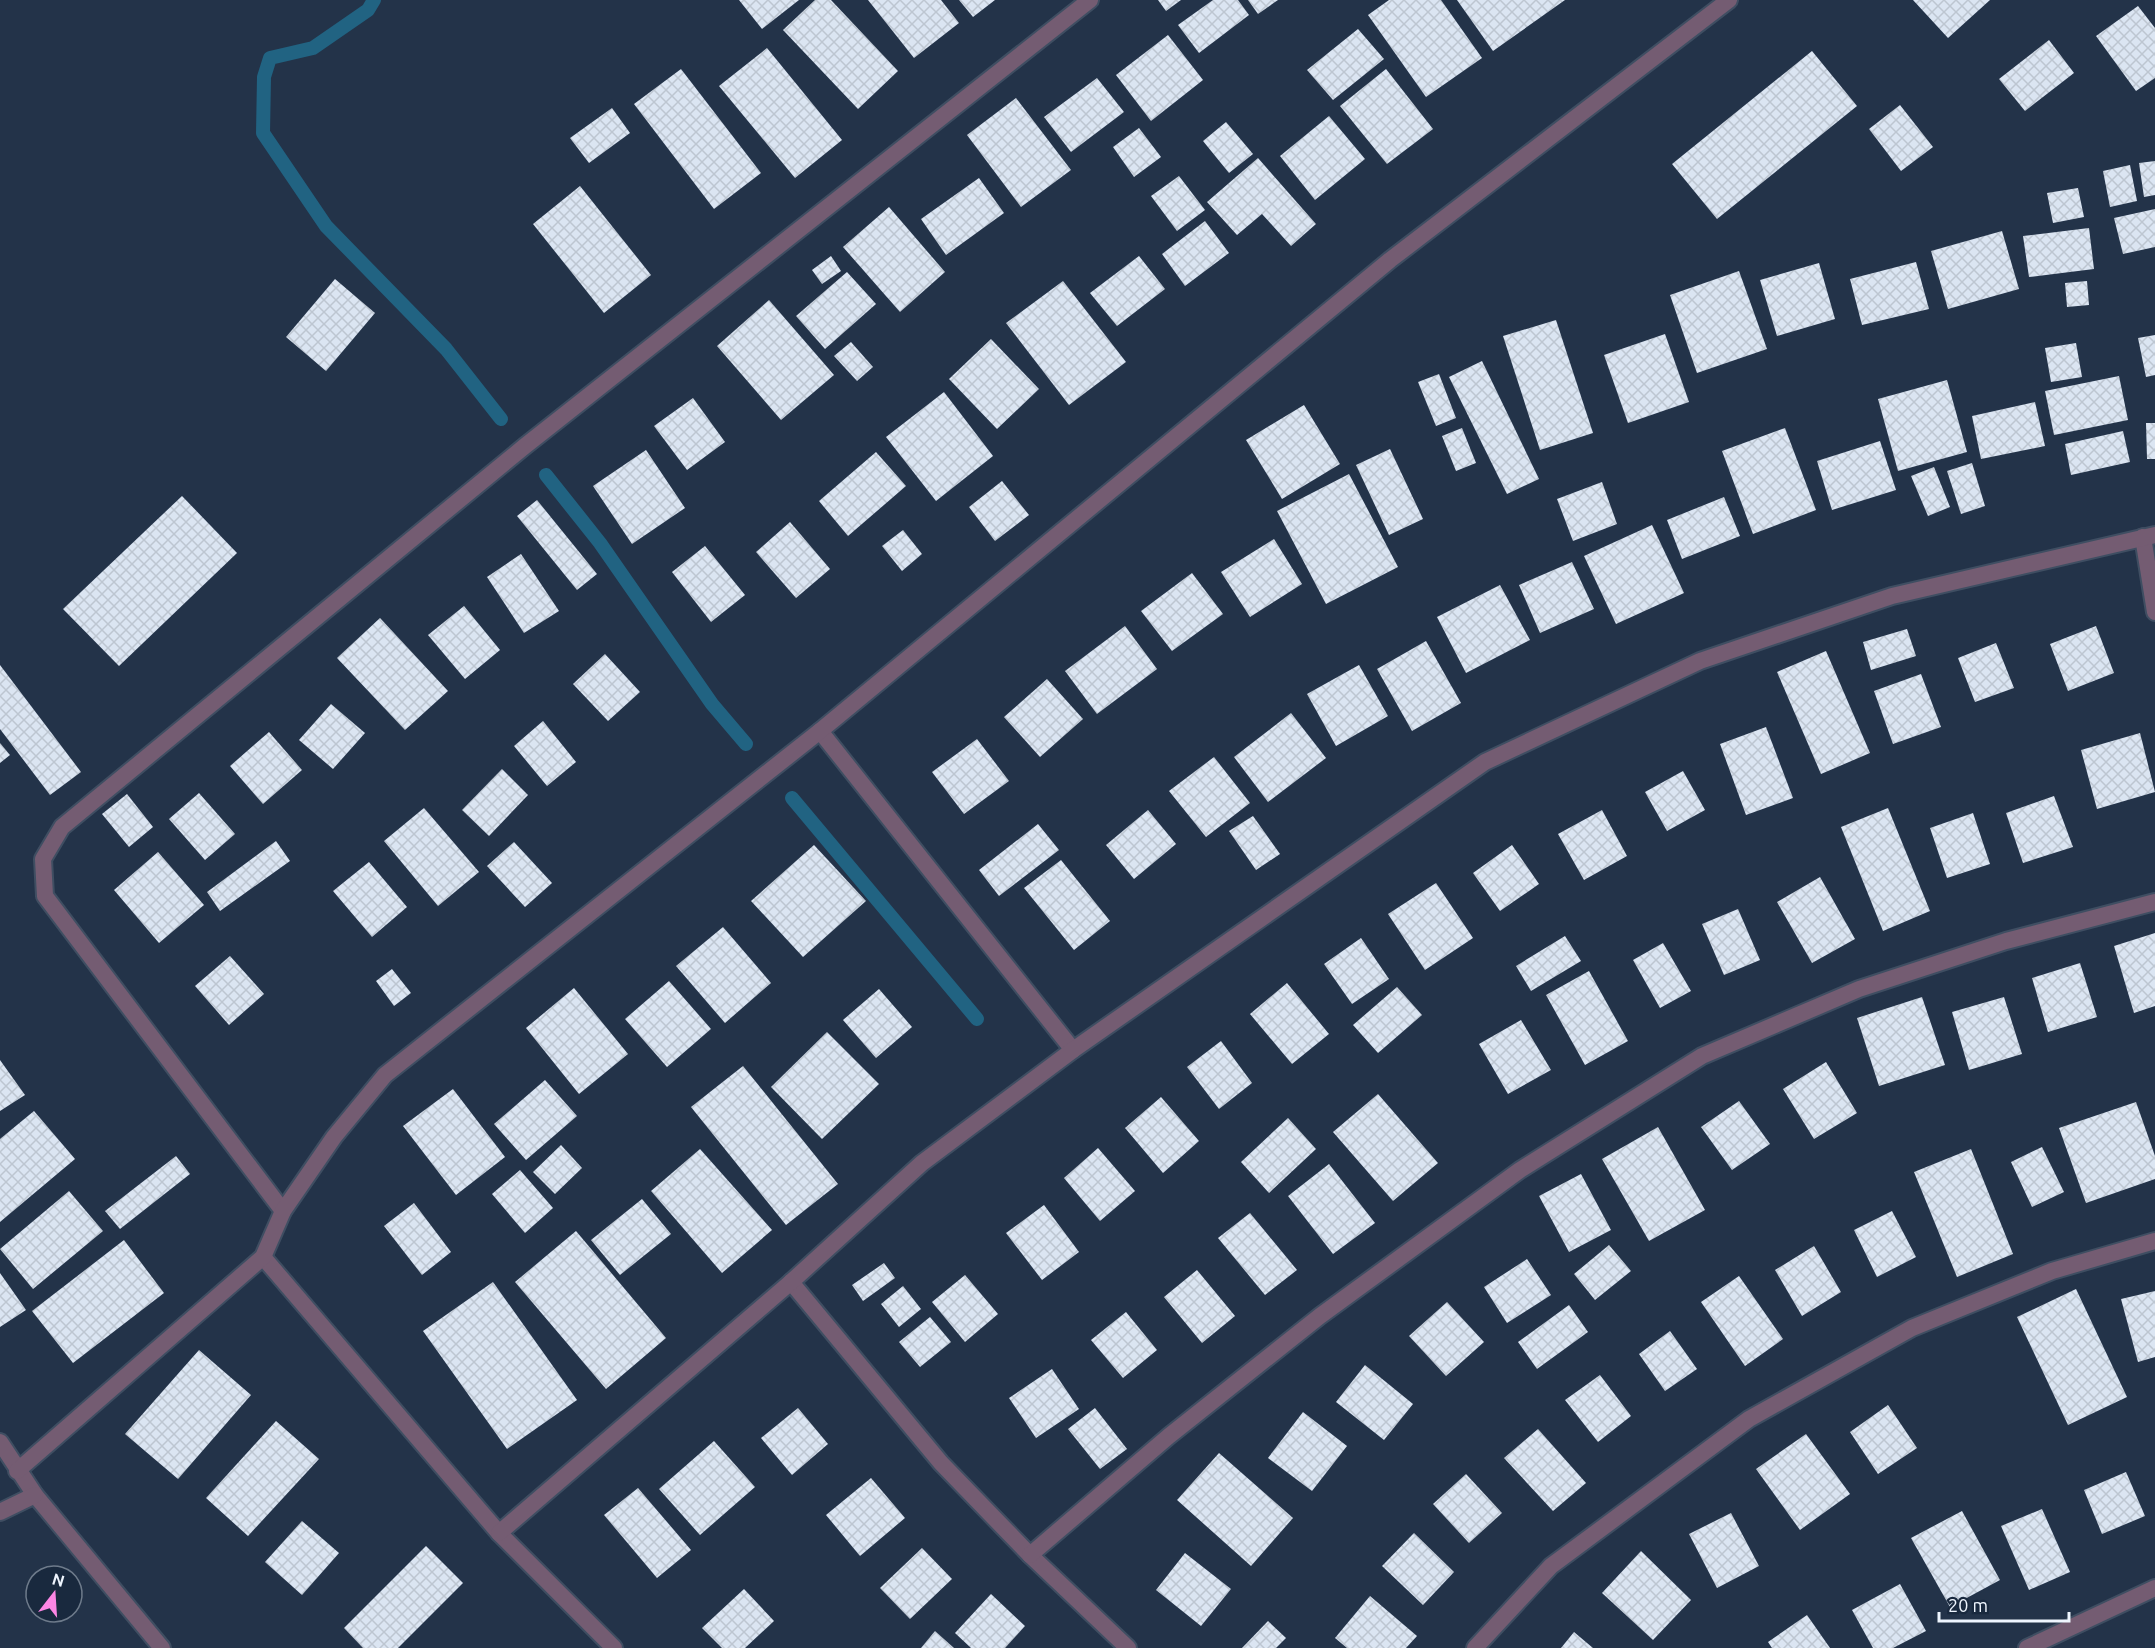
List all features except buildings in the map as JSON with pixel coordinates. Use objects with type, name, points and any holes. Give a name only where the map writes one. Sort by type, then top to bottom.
[{"type":"street","points":[[283,1211],[45,896],[43,859],[62,827],[525,446],[1090,0]]},
{"type":"street","points":[[17,1471],[263,1257],[283,1211],[334,1137],[385,1075],[820,730],[1390,260],[1679,40],[1728,0]]},
{"type":"street","points":[[500,1533],[791,1282],[922,1163],[1073,1050],[1485,762],[1700,661],[1745,645],[1892,596],[2149,536],[2155,612]]},
{"type":"street","points":[[820,730],[1073,1050]]},
{"type":"street","points":[[1030,1555],[1169,1436],[1320,1316],[1520,1170],[1702,1056],[1859,989],[2006,941],[2155,902]]},
{"type":"street","points":[[1475,1648],[1551,1566],[1749,1419],[1912,1328],[2052,1271],[2155,1241]]},
{"type":"street","points":[[263,1257],[500,1533],[614,1648]]},
{"type":"street","points":[[791,1282],[941,1463],[1030,1555],[1128,1648]]},
{"type":"street","points":[[0,1442],[35,1495],[162,1648]]},
{"type":"street","points":[[0,1512],[35,1495]]},
{"type":"street","points":[[2027,1648],[2155,1588]]},
{"type":"waterway","points":[[374,0],[368,10],[313,48],[270,58],[264,77],[263,133],[326,226],[446,349],[501,419]]},
{"type":"waterway","points":[[546,475],[600,543],[712,704],[746,744]]},
{"type":"waterway","points":[[792,798],[977,1019]]}]
